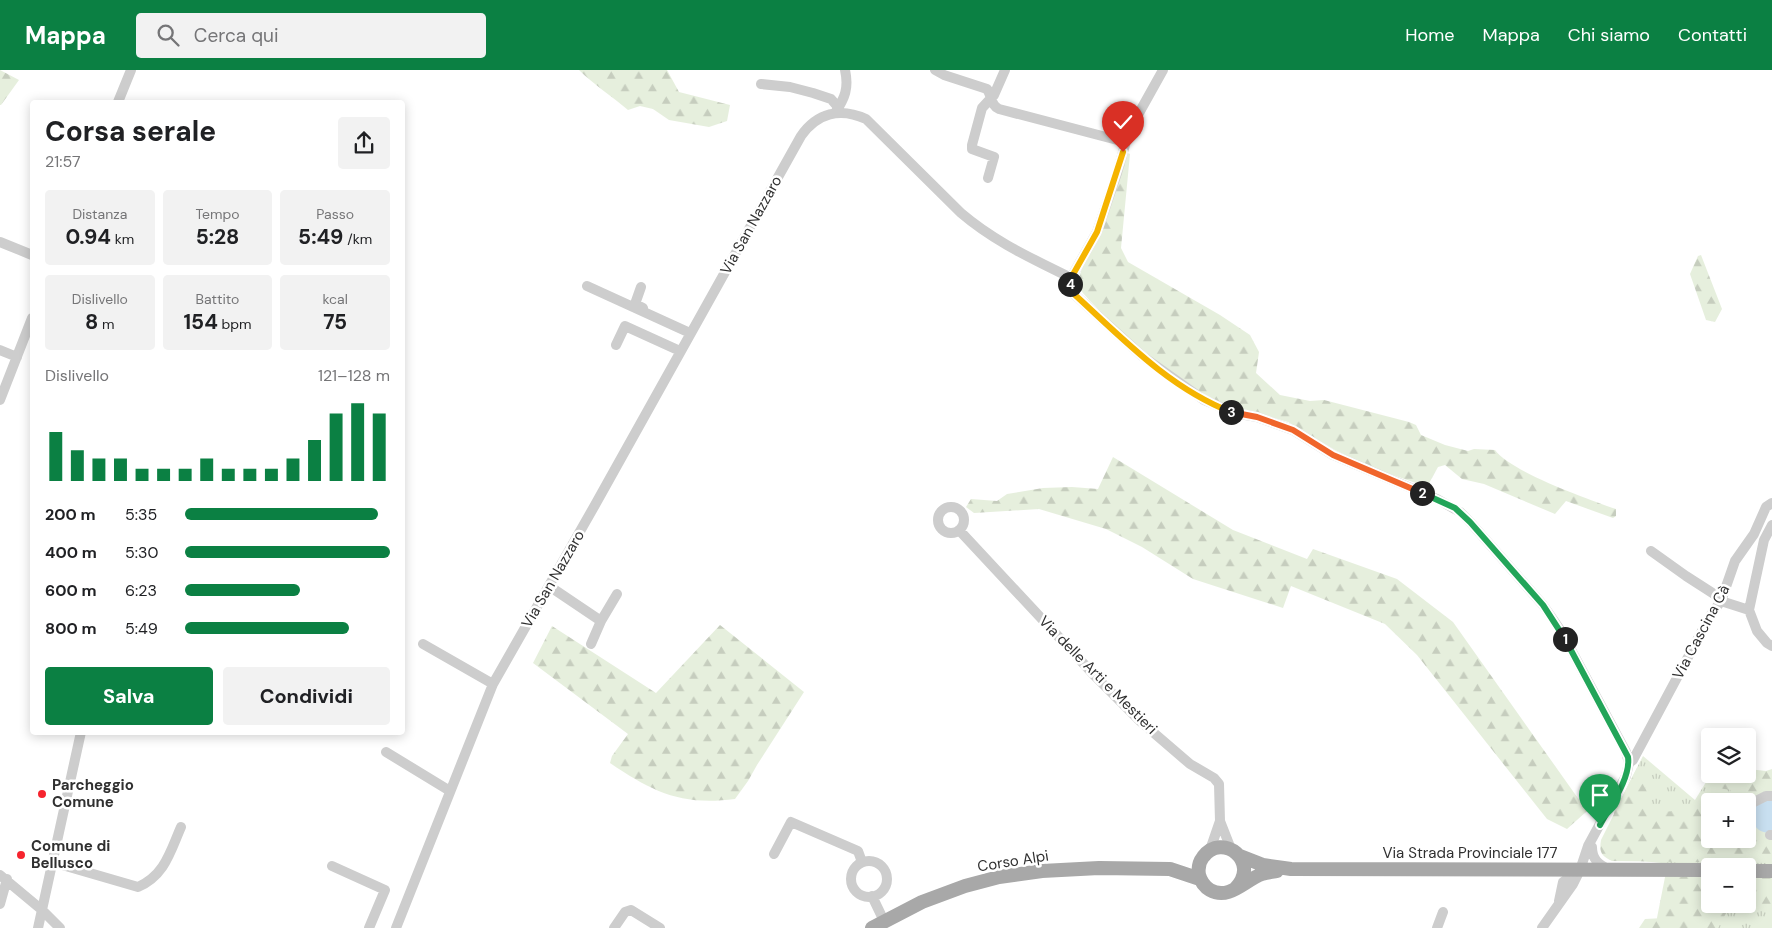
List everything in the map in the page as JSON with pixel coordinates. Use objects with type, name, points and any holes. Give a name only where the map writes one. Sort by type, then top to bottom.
[{"type":"main road","name":"Via Strada Provinciale 177","points":[[1205,855],[1222,847],[1263,865],[1291,868],[1701,870]]},
{"type":"main road","points":[[1235,889],[1243,878],[1245,870],[1244,863],[1236,853]]},
{"type":"main road","points":[[1200,879],[1198,870],[1205,855]]},
{"type":"main road","name":"Corso Alpi","points":[[1170,869],[1205,855]]},
{"type":"main road","name":"Via Strada Provinciale 177","points":[[1200,879],[1206,887],[1215,893],[1225,893],[1262,874],[1291,868]]},
{"type":"main road","name":"Corso Alpi","points":[[872,928],[922,902],[944,893],[999,877],[1073,869],[1170,869],[1200,879]]},
{"type":"main road","points":[[1756,871],[1772,871]]},
{"type":"street","points":[[119,100],[131,70]]},
{"type":"street","points":[[836,110],[846,93],[847,79],[845,70]]},
{"type":"street","points":[[988,178],[994,157],[972,149],[972,145],[982,108],[994,95],[1005,70]]},
{"type":"street","points":[[1163,70],[1129,131],[1097,232],[1071,278],[1071,287],[1074,294],[1142,356],[1204,400],[1234,413],[1257,417],[1293,430],[1333,455],[1446,503],[1460,512],[1543,605],[1561,631],[1626,752],[1629,763]]},
{"type":"street","points":[[942,73],[987,88],[994,106],[999,109],[1125,142]]},
{"type":"street","points":[[761,84],[790,87],[813,93],[831,99],[836,110],[866,119],[961,213],[978,227],[1000,242],[1071,278]]},
{"type":"street","name":"Via San Nazzaro","points":[[399,927],[450,791],[493,684],[801,136],[815,120],[836,110]]},
{"type":"street","points":[[0,242],[30,253]]},
{"type":"street","points":[[587,286],[691,331]]},
{"type":"street","points":[[641,287],[635,304],[691,331]]},
{"type":"street","points":[[0,400],[30,323]]},
{"type":"street","points":[[616,345],[625,326],[680,351]]},
{"type":"street","points":[[0,350],[17,357]]},
{"type":"street","name":"Via Cascina Cà","points":[[1542,928],[1558,906],[1568,883],[1580,870],[1600,825],[1626,776],[1629,763],[1636,755],[1710,616],[1721,601],[1735,561],[1754,534],[1766,506],[1772,502]]},
{"type":"street","points":[[1772,525],[1764,540],[1749,610],[1750,617],[1758,631],[1767,643],[1772,646]]},
{"type":"street","name":"Via delle Arti e Mestieri","points":[[959,530],[1096,677],[1140,721],[1190,764],[1214,778],[1219,784],[1220,821],[1236,853]]},
{"type":"street","points":[[1651,551],[1714,594],[1721,601],[1749,610]]},
{"type":"street","points":[[1670,557],[1679,564],[1686,576]]},
{"type":"street","points":[[549,586],[601,621]]},
{"type":"street","points":[[591,644],[601,621],[617,594]]},
{"type":"street","points":[[423,644],[493,684]]},
{"type":"street","points":[[38,928],[80,735]]},
{"type":"street","points":[[386,752],[450,791]]},
{"type":"street","points":[[1756,800],[1759,798],[1772,796]]},
{"type":"street","name":"Via delle Arti e Mestieri","points":[[1205,855],[1220,821]]},
{"type":"street","points":[[774,854],[791,822],[858,850],[862,862]]},
{"type":"street","points":[[52,862],[138,887],[148,883],[162,870],[181,827]]},
{"type":"street","points":[[1590,847],[1596,862],[1609,870]]},
{"type":"street","points":[[1553,870],[1571,866],[1590,847]]},
{"type":"street","points":[[868,860],[880,865],[886,876],[886,883],[883,889],[878,894],[872,896],[859,894],[851,884],[852,871],[856,865],[868,860]]},
{"type":"street","points":[[332,866],[385,890],[369,928]]},
{"type":"street","points":[[1553,870],[1568,883],[1609,870]]},
{"type":"street","points":[[2,876],[60,928]]},
{"type":"street","points":[[0,904],[2,876]]},
{"type":"street","points":[[872,896],[884,921]]},
{"type":"street","points":[[614,928],[625,912],[631,910],[660,928]]},
{"type":"street","points":[[1437,928],[1443,912]]},
{"type":"green space","points":[[0,70],[19,80],[1,105],[0,105]]},
{"type":"green space","points":[[579,70],[667,70],[679,92],[730,105],[727,121],[709,127],[669,120],[653,109],[640,106],[628,110]]},
{"type":"green space","points":[[1125,152],[1130,154],[1121,248],[1128,262],[1220,315],[1250,335],[1259,352],[1256,373],[1280,395],[1310,401],[1324,400],[1409,422],[1416,425],[1421,435],[1445,445],[1468,451],[1474,449],[1495,450],[1517,467],[1533,476],[1616,509],[1616,516],[1613,518],[1566,501],[1555,514],[1484,484],[1462,479],[1445,465],[1438,467],[1427,487],[1373,468],[1335,450],[1288,422],[1235,409],[1207,396],[1144,353],[1090,301],[1078,284],[1081,271],[1090,251]]},
{"type":"green space","points":[[1701,255],[1722,309],[1715,322],[1706,320],[1690,274],[1698,256]]},
{"type":"green space","points":[[1113,457],[1233,530],[1307,559],[1313,549],[1397,579],[1453,622],[1587,811],[1567,829],[1547,819],[1417,655],[1385,624],[1291,586],[1283,608],[1193,579],[1142,547],[1106,529],[1039,509],[974,513],[966,507],[971,499],[997,501],[1007,494],[1043,488],[1072,487],[1098,489]]},
{"type":"green space","points":[[720,625],[804,692],[735,799],[699,800],[668,794],[640,782],[610,763],[612,756],[628,734],[533,663],[552,626],[656,693]]},
{"type":"green space","points":[[1643,756],[1695,800],[1705,783],[1756,783],[1756,775],[1772,777],[1772,928],[1655,928],[1667,867],[1661,863],[1612,858],[1614,812]]},
{"type":"green space","points":[[1637,768],[1655,810],[1676,812],[1701,800],[1701,848],[1756,848],[1756,793],[1731,793],[1731,790],[1718,788],[1718,783],[1756,783],[1756,770],[1766,771],[1772,769],[1772,863],[1756,863],[1756,858],[1701,858],[1701,862],[1612,861],[1605,857],[1600,848],[1601,840]]},
{"type":"green space","points":[[1674,877],[1701,877],[1701,913],[1726,913],[1718,928],[1639,928],[1645,919],[1664,918],[1668,885]]},
{"type":"green space","points":[[1756,878],[1772,878],[1772,907],[1756,906]]},
{"type":"water","points":[[1772,797],[1772,833],[1766,833],[1756,827],[1756,803]]},
{"type":"place","name":"Parcheggio Comune","points":[[42,794]]},
{"type":"place","name":"Comune di Bellusco","points":[[21,855]]},
{"type":"route","points":[[1123,152],[1097,232],[1071,278],[1071,287],[1074,294],[1142,356],[1204,400],[1234,413],[1257,417],[1293,430],[1333,455],[1446,503],[1460,512],[1470,522],[1543,605],[1561,631],[1626,752],[1629,763],[1626,776],[1600,825]]}]
